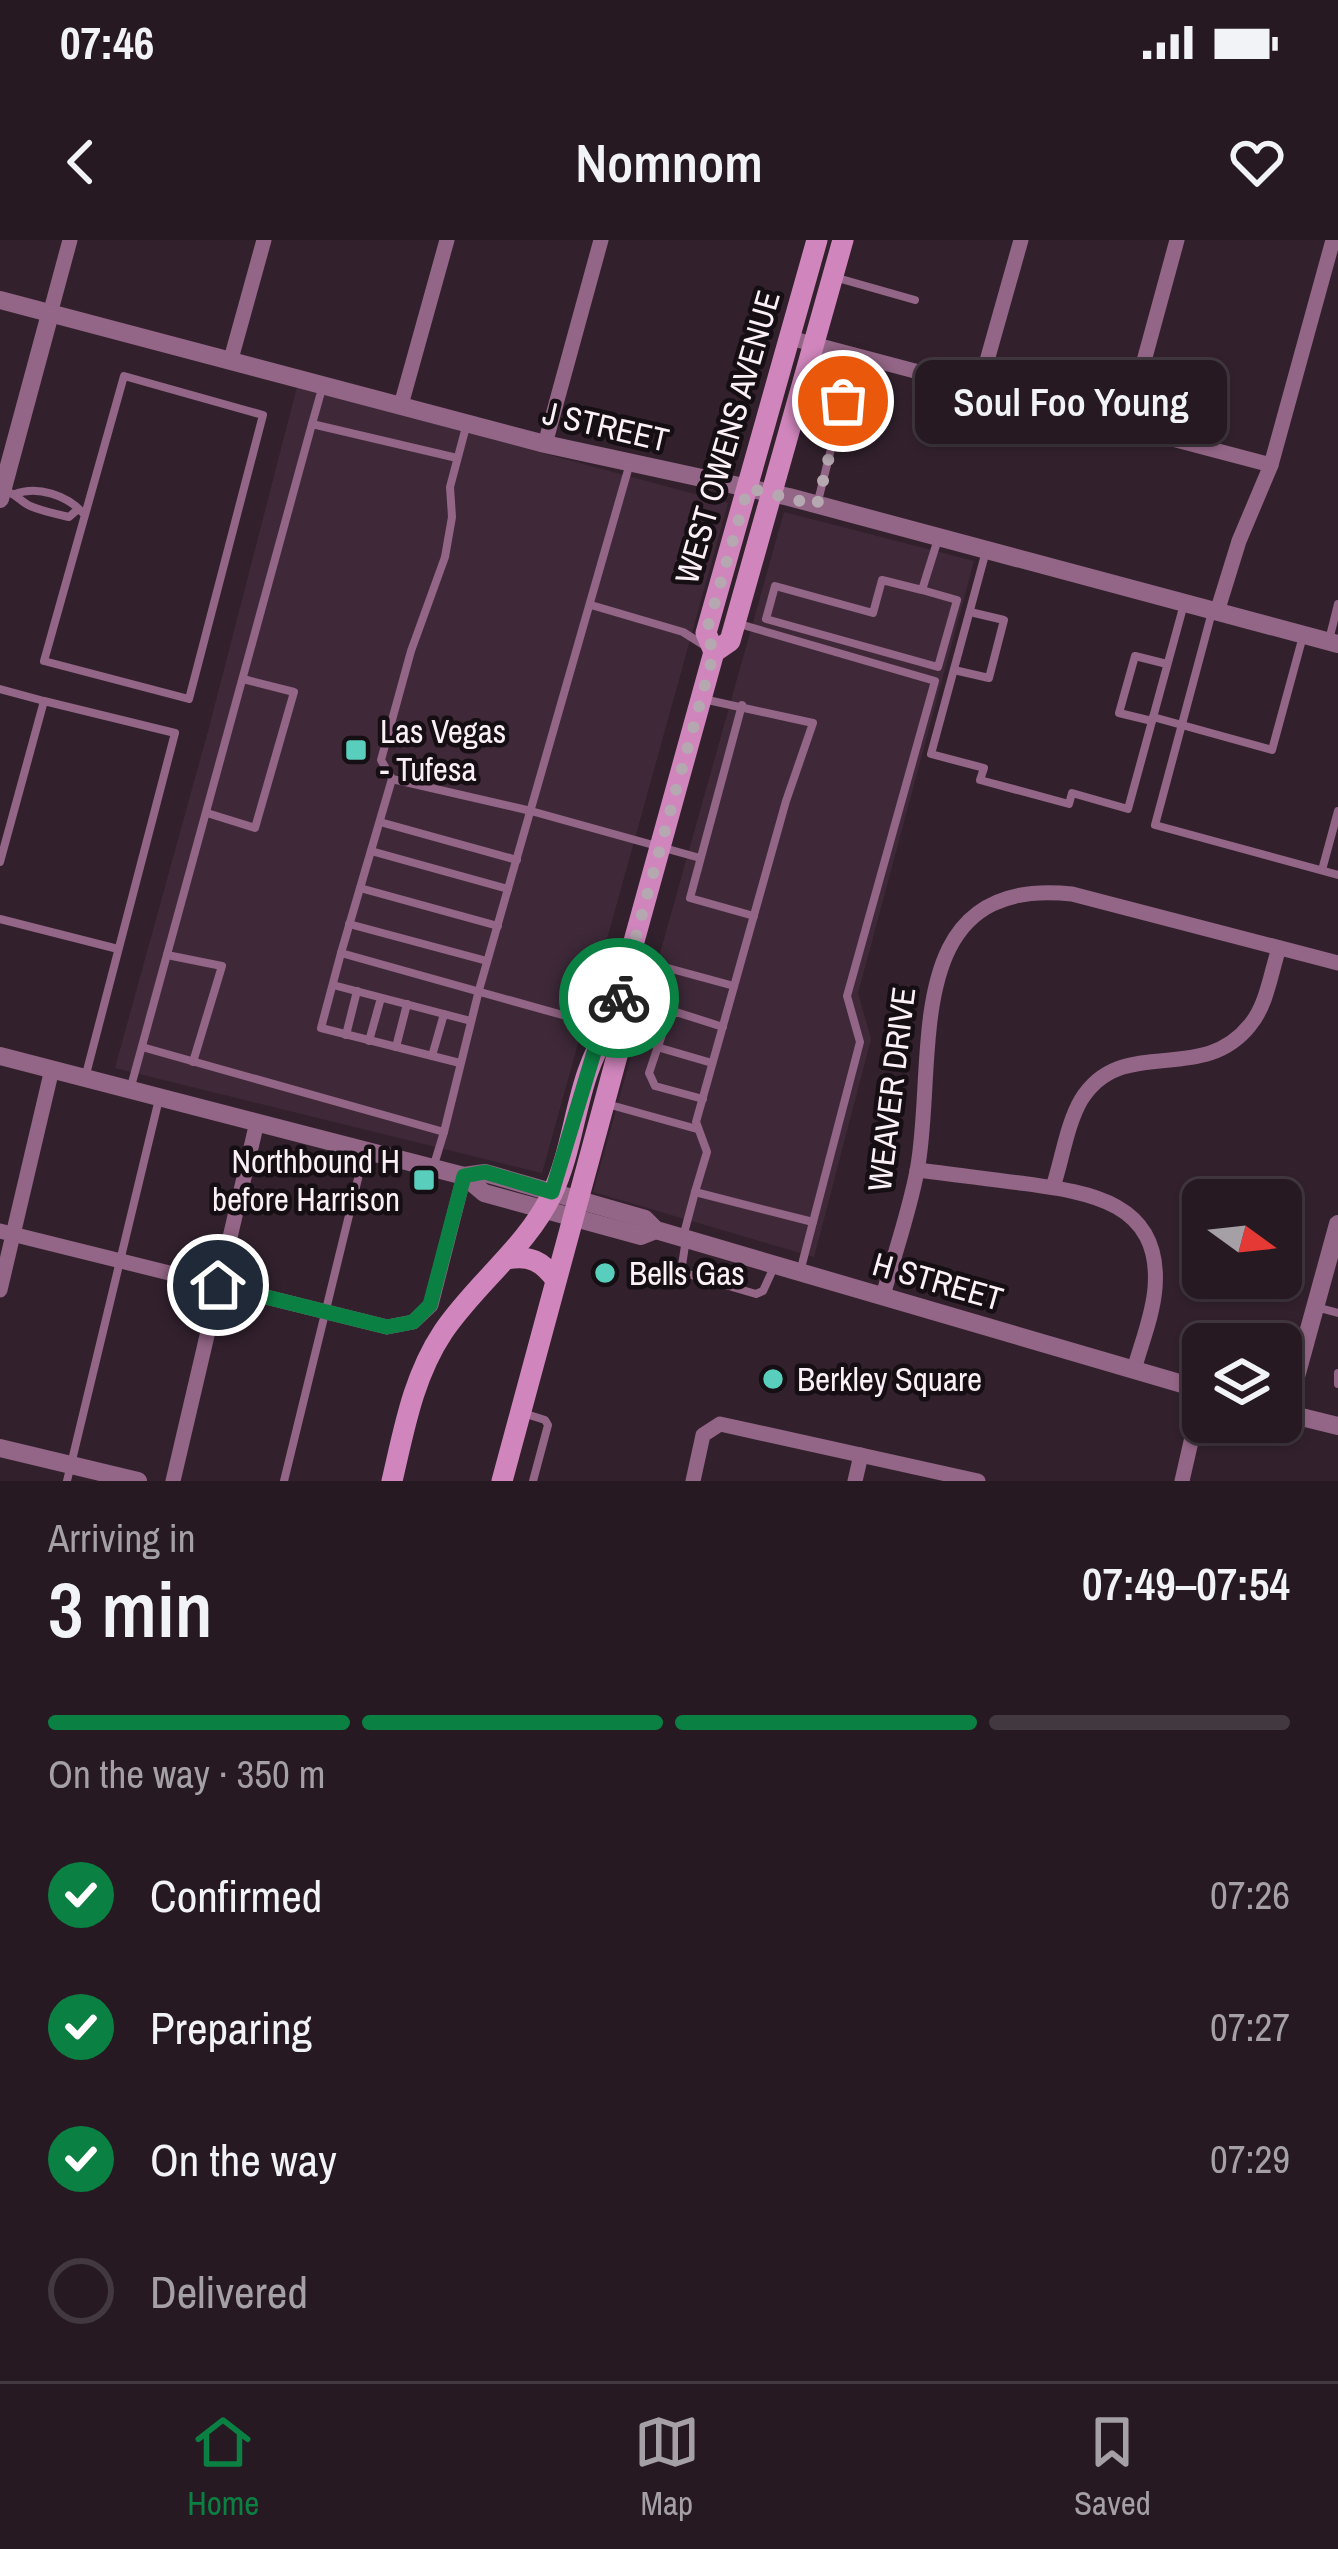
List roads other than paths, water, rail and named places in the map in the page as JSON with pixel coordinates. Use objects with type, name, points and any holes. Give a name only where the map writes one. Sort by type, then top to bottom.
[{"type":"main road","name":"WEST OWENS AVENUE","points":[[548,1201],[595,1049],[610,1028],[631,958],[714,652],[706,633],[817,240]]},
{"type":"main road","name":"WEST OWENS AVENUE","points":[[714,652],[730,641],[736,622],[843,240]]},
{"type":"main road","name":"WEST OWENS AVENUE","points":[[502,1481],[617,1056],[610,1028]]},
{"type":"main road","points":[[392,1481],[412,1396],[428,1358],[463,1306],[507,1259],[548,1201]]},
{"type":"main road","points":[[507,1259],[536,1260],[556,1280]]},
{"type":"street","points":[[4,493],[70,240]]},
{"type":"street","points":[[231,359],[264,240]]},
{"type":"street","points":[[400,405],[447,240]]},
{"type":"street","points":[[545,444],[602,240]]},
{"type":"street","points":[[980,389],[1021,240]]},
{"type":"street","points":[[1126,428],[1177,240]]},
{"type":"street","points":[[1215,611],[1271,465],[1333,252]]},
{"type":"street","name":"J STREET","points":[[0,300],[545,444],[817,505],[1333,643]]},
{"type":"street","points":[[790,338],[1271,465]]},
{"type":"street","name":"WEAVER DRIVE","points":[[883,1296],[917,1170],[936,974],[955,937],[983,912],[1016,896],[1072,894],[1338,963]]},
{"type":"street","points":[[1053,1187],[1079,1102],[1091,1087],[1126,1065],[1203,1059],[1220,1052],[1249,1028],[1258,1013],[1279,948]]},
{"type":"street","name":"H STREET","points":[[0,1056],[464,1176],[485,1172],[548,1201],[645,1219],[656,1231],[1182,1383]]},
{"type":"street","points":[[0,1290],[7,1233],[52,1069]]},
{"type":"street","points":[[173,1481],[257,1122]]},
{"type":"street","points":[[917,1170],[1097,1195],[1125,1210],[1146,1234],[1153,1251],[1155,1290],[1135,1370]]},
{"type":"street","points":[[7,1233],[387,1327],[413,1322],[430,1305],[464,1176]]},
{"type":"street","points":[[1302,1351],[1333,1261],[1338,1224]]},
{"type":"street","points":[[1302,1417],[1338,1426]]},
{"type":"street","points":[[693,1481],[703,1435],[720,1424],[978,1481]]},
{"type":"street","points":[[1182,1481],[1191,1443]]},
{"type":"street","points":[[0,1448],[69,1473],[138,1481]]},
{"type":"street","points":[[855,1481],[861,1455]]},
{"type":"lane","points":[[833,277],[915,300]]},
{"type":"lane","points":[[817,505],[854,356]]},
{"type":"lane","points":[[4,493],[69,518],[82,512],[124,376],[263,415],[189,699],[44,661],[82,512]]},
{"type":"lane","points":[[130,1090],[323,384]]},
{"type":"lane","points":[[460,1063],[322,1028],[392,779],[381,760],[410,651],[445,557],[452,517],[450,487],[467,423]]},
{"type":"lane","points":[[313,424],[457,458]]},
{"type":"lane","points":[[433,1168],[487,961],[630,462]]},
{"type":"lane","points":[[4,493],[30,488],[74,501],[82,512]]},
{"type":"lane","points":[[51,512],[56,496]]},
{"type":"lane","points":[[922,590],[938,538]]},
{"type":"lane","points":[[986,551],[932,754],[984,768],[980,780],[1069,804],[1072,794],[1128,809],[1184,603]]},
{"type":"lane","points":[[882,580],[922,590],[957,600],[938,667],[766,619],[775,586],[873,613],[882,580]]},
{"type":"lane","points":[[1333,643],[1338,604]]},
{"type":"lane","points":[[591,605],[683,632],[714,652]]},
{"type":"lane","points":[[1215,611],[1155,825],[1338,874]]},
{"type":"lane","points":[[954,670],[988,678],[994,658],[1004,620],[970,612]]},
{"type":"lane","points":[[736,622],[934,681],[847,996],[860,1042],[800,1273]]},
{"type":"lane","points":[[1167,664],[1135,656],[1119,713],[1272,750],[1303,634]]},
{"type":"lane","points":[[207,813],[255,828],[294,692],[243,679]]},
{"type":"lane","points":[[0,688],[175,733],[85,1078]]},
{"type":"lane","points":[[701,698],[813,723],[696,1122],[707,1152],[684,1239],[681,1272],[756,1294],[763,1292],[774,1266]]},
{"type":"lane","points":[[0,862],[44,701]]},
{"type":"lane","points":[[742,705],[690,898],[754,916]]},
{"type":"lane","points":[[392,779],[700,858]]},
{"type":"lane","points":[[1322,870],[1338,811]]},
{"type":"lane","points":[[379,822],[517,860]]},
{"type":"lane","points":[[371,850],[508,889]]},
{"type":"lane","points":[[360,888],[498,926]]},
{"type":"lane","points":[[0,919],[118,949]]},
{"type":"lane","points":[[350,924],[487,961]]},
{"type":"lane","points":[[341,953],[610,1028]]},
{"type":"lane","points":[[167,955],[222,966],[193,1062]]},
{"type":"lane","points":[[631,958],[734,986]]},
{"type":"lane","points":[[333,986],[471,1021]]},
{"type":"lane","points":[[346,1035],[357,992]]},
{"type":"lane","points":[[369,1041],[381,998]]},
{"type":"lane","points":[[396,1048],[407,1004]]},
{"type":"lane","points":[[432,1057],[444,1014]]},
{"type":"lane","points":[[703,1099],[650,1082],[657,1047],[669,1014],[723,1027]]},
{"type":"lane","points":[[142,1047],[444,1132]]},
{"type":"lane","points":[[657,1047],[712,1063]]},
{"type":"lane","points":[[69,1473],[159,1097]]},
{"type":"lane","points":[[604,1103],[698,1129]]},
{"type":"lane","points":[[284,1481],[365,1150]]},
{"type":"lane","points":[[695,1192],[813,1222]]},
{"type":"lane","points":[[1315,1307],[1338,1313]]},
{"type":"lane","points":[[1338,1373],[1338,1384]]},
{"type":"lane","points":[[521,1413],[548,1425],[532,1481]]},
{"type":"place","name":"Soul Foo Young","points":[[843,401]]},
{"type":"place","name":"Las Vegas - Tufesa","points":[[356,750]]},
{"type":"place","name":"Northbound H before Harrison","points":[[424,1180]]},
{"type":"place","name":"Bells Gas","points":[[605,1273]]},
{"type":"place","name":"Berkley Square","points":[[773,1379]]}]
